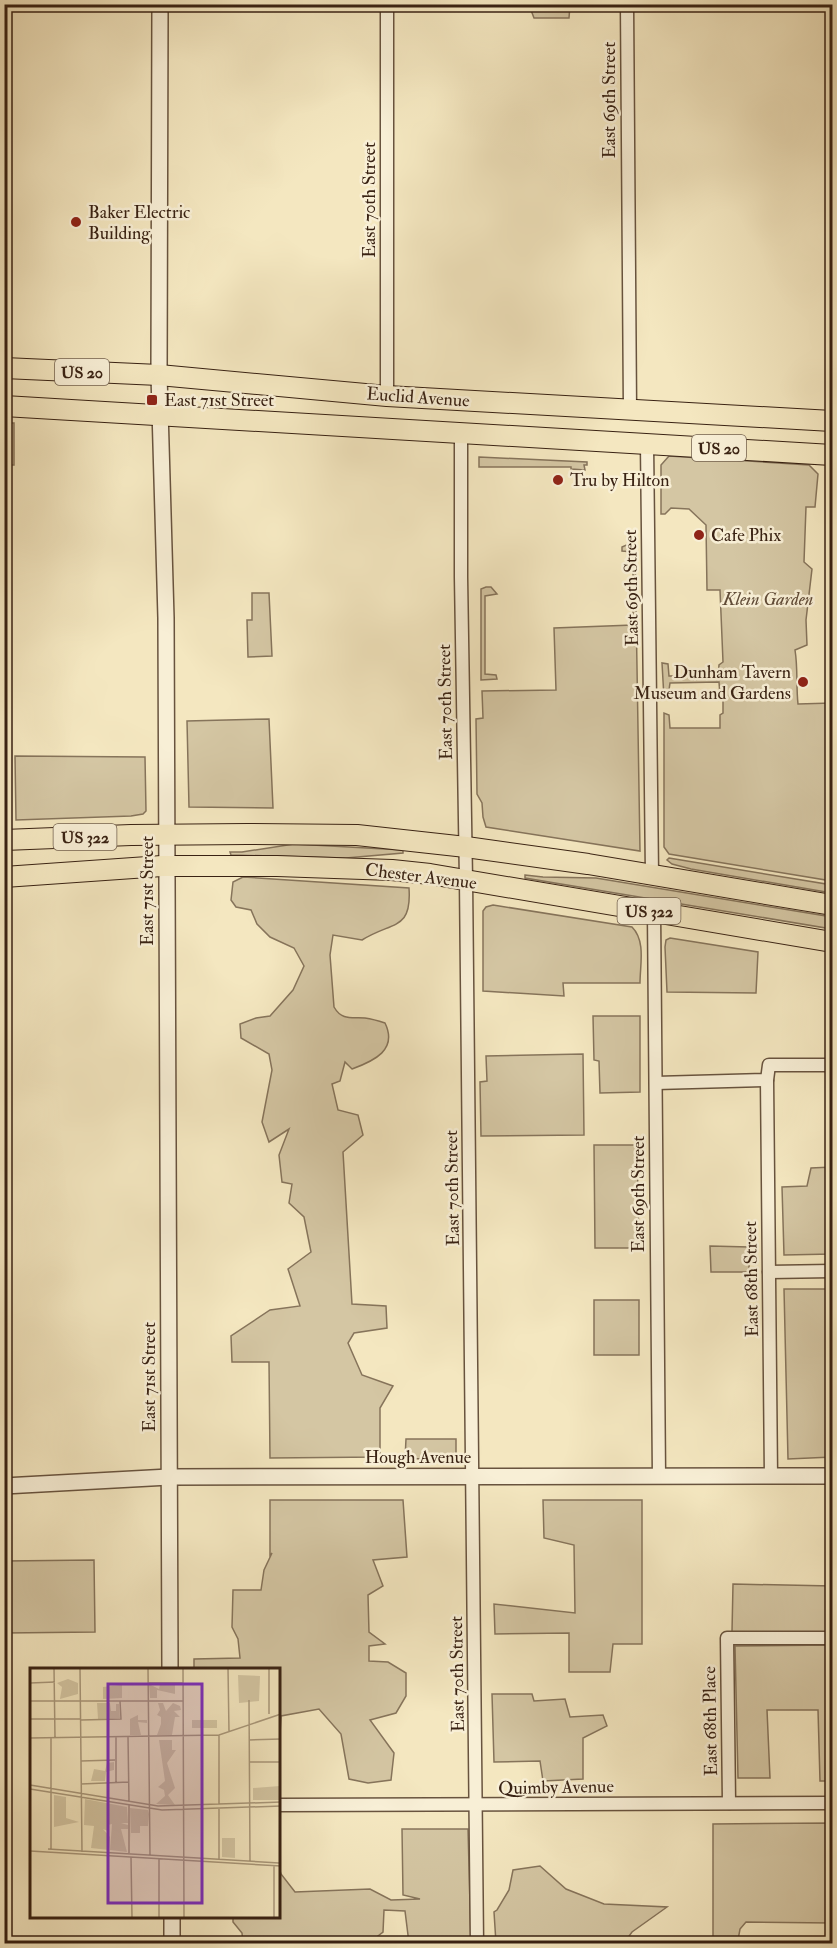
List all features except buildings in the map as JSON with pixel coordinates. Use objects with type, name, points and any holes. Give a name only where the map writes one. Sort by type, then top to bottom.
[{"type":"main road","name":"Euclid Avenue","points":[[4,368],[159,375],[387,396],[832,421]]},
{"type":"main road","name":"Euclid Avenue","points":[[4,406],[832,455]]},
{"type":"main road","name":"Chester Avenue","points":[[4,840],[131,835],[357,835],[466,847],[832,905]]},
{"type":"main road","name":"Chester Avenue","points":[[4,877],[166,866],[374,869],[430,874],[832,942]]},
{"type":"street","name":"East 71st Street","points":[[160,4],[159,375],[165,618],[170,1668]]},
{"type":"street","name":"East 70th Street","points":[[387,4],[387,396]]},
{"type":"street","name":"East 69th Street","points":[[627,4],[630,410]]},
{"type":"street","name":"East 70th Street","points":[[461,432],[477,1944]]},
{"type":"street","name":"East 69th Street","points":[[647,444],[652,875]]},
{"type":"street","name":"East 69th Street","points":[[654,912],[659,1477]]},
{"type":"street","points":[[656,1083],[767,1080],[769,1065],[832,1065]]},
{"type":"street","name":"East 68th Street","points":[[767,1080],[771,1477]]},
{"type":"street","points":[[769,1272],[832,1271]]},
{"type":"street","name":"Hough Avenue","points":[[4,1486],[169,1477],[832,1476]]},
{"type":"street","name":"East 68th Place","points":[[729,1803],[727,1638],[832,1638]]},
{"type":"street","name":"Quimby Avenue","points":[[280,1805],[832,1803]]},
{"type":"street","points":[[172,1918],[172,1944]]},
{"type":"green space","points":[[529,5],[570,5],[569,18],[534,18]]},
{"type":"green space","points":[[4,423],[14,423],[14,465],[5,465]]},
{"type":"green space","name":"Klein Garden","points":[[669,456],[809,465],[818,474],[815,507],[806,507],[804,562],[812,569],[806,620],[807,645],[795,650],[798,704],[832,703],[832,881],[669,854],[664,847],[664,713],[669,715],[670,728],[720,728],[720,715],[723,713],[723,697],[720,696],[719,682],[670,683],[668,697],[664,698],[662,663],[668,664],[669,676],[718,676],[719,665],[723,662],[720,590],[707,590],[706,525],[689,509],[671,508],[665,514],[661,514],[661,465]]},
{"type":"green space","points":[[479,457],[587,462],[587,465],[584,465],[585,470],[571,469],[571,467],[479,467]]},
{"type":"green space","points":[[631,543],[635,545],[640,851],[486,827],[482,803],[477,794],[476,719],[483,718],[482,691],[556,690],[554,628],[633,625],[633,552],[622,551],[622,547]]},
{"type":"green space","points":[[491,587],[497,594],[485,596],[485,674],[496,675],[497,679],[481,680],[481,589]]},
{"type":"green space","points":[[252,593],[269,593],[272,656],[248,657],[247,620],[252,620]]},
{"type":"green space","points":[[269,719],[273,808],[189,807],[187,721]]},
{"type":"green space","points":[[15,756],[145,757],[146,811],[143,814],[131,816],[16,820]]},
{"type":"green space","points":[[294,844],[403,850],[403,853],[346,858],[231,855],[230,852]]},
{"type":"green space","points":[[669,858],[832,885],[832,893],[691,869],[672,864],[667,860]]},
{"type":"green space","points":[[525,875],[596,878],[832,917],[832,929],[525,878]]},
{"type":"green space","points":[[243,877],[409,888],[407,912],[398,923],[362,940],[333,935],[330,955],[334,1007],[337,1011],[348,1017],[385,1023],[388,1032],[386,1047],[382,1053],[352,1069],[345,1062],[340,1081],[332,1084],[338,1110],[358,1115],[363,1135],[343,1152],[352,1304],[386,1306],[387,1328],[354,1333],[348,1343],[362,1375],[393,1386],[380,1408],[380,1457],[270,1458],[269,1362],[232,1362],[231,1336],[270,1310],[300,1306],[288,1269],[311,1252],[304,1217],[289,1203],[292,1184],[282,1182],[279,1155],[289,1129],[269,1142],[262,1122],[272,1070],[269,1054],[241,1038],[240,1024],[270,1016],[293,990],[304,966],[294,948],[270,937],[257,924],[251,910],[236,907],[231,900],[233,882]]},
{"type":"green space","points":[[493,905],[632,927],[641,946],[640,983],[563,983],[564,996],[483,991],[483,911],[486,907]]},
{"type":"green space","points":[[670,938],[758,952],[756,993],[667,992],[665,947],[666,940]]},
{"type":"green space","points":[[593,1016],[640,1016],[640,1092],[600,1093],[599,1061],[594,1060]]},
{"type":"green space","points":[[583,1054],[584,1135],[481,1136],[480,1082],[487,1081],[486,1056]]},
{"type":"green space","points":[[594,1145],[637,1145],[639,1248],[595,1248]]},
{"type":"green space","points":[[832,1167],[832,1254],[784,1255],[782,1187],[807,1186],[811,1168]]},
{"type":"green space","points":[[710,1246],[749,1247],[749,1272],[711,1272]]},
{"type":"green space","points":[[784,1289],[832,1289],[832,1457],[788,1459]]},
{"type":"green space","points":[[594,1300],[639,1300],[639,1355],[594,1355]]},
{"type":"green space","points":[[406,1439],[456,1439],[456,1458],[405,1459]]},
{"type":"green space","points":[[270,1500],[403,1500],[407,1557],[373,1560],[383,1586],[368,1595],[369,1632],[385,1644],[369,1646],[369,1661],[388,1662],[406,1673],[406,1696],[396,1713],[370,1720],[394,1753],[391,1780],[368,1783],[349,1779],[341,1734],[319,1709],[281,1716],[280,1734],[280,1668],[194,1668],[194,1659],[240,1658],[238,1639],[232,1627],[233,1590],[261,1590],[264,1570],[272,1553],[270,1556]]},
{"type":"green space","points":[[543,1500],[642,1500],[642,1644],[613,1644],[610,1672],[569,1672],[569,1633],[495,1634],[494,1604],[575,1613],[574,1545],[544,1538]]},
{"type":"green space","points":[[94,1560],[95,1632],[5,1633],[5,1561]]},
{"type":"green space","points":[[733,1584],[832,1586],[832,1632],[732,1632]]},
{"type":"green space","points":[[832,1645],[832,1781],[820,1781],[818,1710],[767,1710],[770,1778],[738,1778],[735,1646]]},
{"type":"green space","points":[[492,1694],[532,1694],[534,1701],[565,1699],[570,1717],[603,1715],[607,1726],[583,1738],[583,1779],[543,1781],[540,1761],[494,1762]]},
{"type":"green space","points":[[832,1823],[832,1923],[746,1922],[740,1929],[738,1940],[713,1940],[713,1824]]},
{"type":"green space","points":[[402,1829],[468,1829],[471,1943],[409,1943],[405,1911],[384,1910],[383,1932],[374,1939],[374,1943],[243,1943],[242,1933],[233,1922],[233,1918],[280,1918],[280,1871],[295,1892],[370,1889],[391,1900],[420,1899],[403,1895]]},
{"type":"green space","points":[[540,1866],[566,1889],[604,1904],[667,1907],[632,1932],[624,1943],[496,1943],[494,1912],[509,1890],[513,1870]]},
{"type":"place","name":"Baker Electric Building","points":[[76,222]]},
{"type":"place","name":"East 71st Street","points":[[152,400]]},
{"type":"place","name":"Tru by Hilton","points":[[558,480]]},
{"type":"place","name":"Cafe Phix","points":[[699,535]]},
{"type":"place","name":"Dunham Tavern Museum and Gardens","points":[[803,682]]}]
